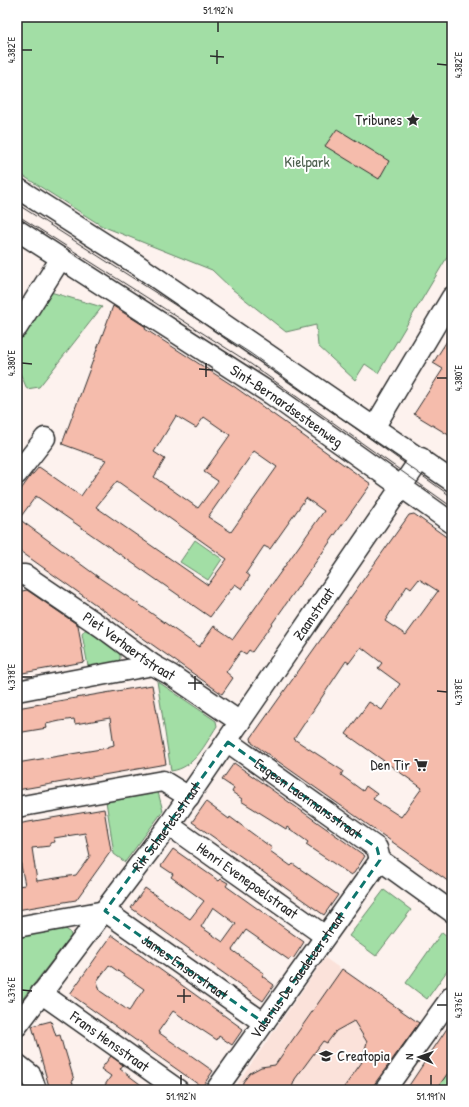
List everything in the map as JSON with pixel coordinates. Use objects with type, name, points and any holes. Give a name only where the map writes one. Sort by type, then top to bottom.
[{"type":"street","name":"Sint-Bernardsesteenweg","points":[[17,188],[136,264],[422,458],[452,481]]},
{"type":"street","name":"Sint-Bernardsesteenweg","points":[[17,230],[271,394],[452,523]]},
{"type":"street","points":[[17,328],[61,258]]},
{"type":"street","points":[[375,426],[452,297]]},
{"type":"street","points":[[17,474],[45,438]]},
{"type":"street","name":"Zaanstraat","points":[[228,742],[240,722],[422,458]]},
{"type":"street","name":"Piet Verhaertstraat","points":[[17,575],[25,575],[153,665],[171,675],[240,722]]},
{"type":"street","points":[[17,691],[153,665]]},
{"type":"street","name":"Rik Schaefelsstraat","points":[[17,1026],[41,992],[105,911],[169,825],[228,742]]},
{"type":"street","name":"Eugeen Laermansstraat","points":[[228,742],[377,848],[380,860]]},
{"type":"street","points":[[17,807],[163,781],[189,797]]},
{"type":"street","name":"Henri Evenepoelstraat","points":[[169,825],[325,936]]},
{"type":"street","points":[[380,860],[452,912]]},
{"type":"street","name":"Valerius De Saedeleerstraat","points":[[216,1090],[380,860]]},
{"type":"street","points":[[17,927],[105,911]]},
{"type":"street","name":"James Ensorstraat","points":[[105,911],[264,1023]]},
{"type":"street","name":"Frans Hensstraat","points":[[41,992],[178,1090]]},
{"type":"street","points":[[385,1090],[452,996]]},
{"type":"street","points":[[17,1064],[31,1075],[36,1090]]},
{"type":"highlighted area","points":[[228,742],[377,848],[380,860],[264,1023],[105,911]]},
{"type":"shaded area","name":"Creatopia","points":[[325,958],[419,1023],[370,1090],[233,1090]]},
{"type":"green space","name":"Kielpark","points":[[17,17],[452,17],[452,249],[378,373],[365,364],[355,380],[318,346],[316,325],[286,332],[232,289],[212,270],[102,226],[17,172]]},
{"type":"green space","points":[[47,291],[102,307],[39,387],[27,389],[17,366],[17,337]]},
{"type":"green space","points":[[195,540],[222,559],[208,580],[180,562]]},
{"type":"green space","points":[[86,629],[120,652],[120,659],[117,662],[92,667],[88,666],[82,634]]},
{"type":"green space","points":[[157,681],[216,721],[217,726],[204,747],[193,760],[179,769],[171,771]]},
{"type":"green space","points":[[158,792],[163,811],[125,862],[114,854],[106,801]]},
{"type":"green space","points":[[384,890],[411,910],[376,956],[349,936]]},
{"type":"green space","points":[[64,928],[70,932],[71,936],[17,1006],[17,937]]},
{"type":"green space","points":[[442,932],[452,940],[452,964],[427,999],[406,983]]},
{"type":"green space","points":[[452,1067],[452,1090],[436,1090]]},
{"type":"building","points":[[337,129],[389,161],[379,179],[325,146]]},
{"type":"building","points":[[113,306],[146,327],[145,329],[232,385],[371,484],[252,652],[249,650],[246,654],[241,651],[226,672],[233,678],[222,694],[17,549],[17,495],[39,467],[81,496],[106,460],[62,444]],"holes":[[[176,416],[196,428],[204,417],[230,435],[204,472],[218,481],[198,508],[154,477],[165,459],[154,452]],[[254,451],[277,467],[231,532],[208,517]],[[117,481],[227,559],[208,585],[96,507]],[[36,496],[210,617],[235,584],[242,589],[250,576],[246,573],[264,546],[270,549],[306,498],[324,511],[233,639],[214,626],[199,647],[101,579],[19,519]]]},
{"type":"building","points":[[452,333],[452,437],[414,414],[443,369],[433,363]]},
{"type":"building","points":[[414,514],[452,541],[452,884],[252,743],[251,738],[409,515]],"holes":[[[419,579],[438,591],[406,635],[385,621],[407,586],[411,589]],[[361,647],[382,663],[378,668],[400,684],[382,710],[369,702],[346,734],[422,788],[401,817],[373,799],[377,794],[366,786],[363,791],[341,775],[343,771],[294,739],[346,661],[349,663]]]},
{"type":"building","points":[[27,590],[78,625],[84,662],[17,674],[17,592]]},
{"type":"building","points":[[152,685],[166,764],[17,790],[17,763],[107,748],[114,745],[110,718],[75,724],[74,719],[60,721],[46,724],[47,728],[17,733],[17,708]]},
{"type":"building","points":[[234,763],[365,856],[354,873],[351,875],[306,845],[308,842],[287,827],[286,829],[241,801],[242,799],[232,792],[234,788],[222,780]]},
{"type":"building","points":[[206,802],[229,819],[230,817],[272,848],[270,851],[291,866],[293,864],[338,895],[324,915],[192,822]]},
{"type":"building","points":[[104,809],[111,851],[76,900],[17,910],[17,886],[25,885],[17,846],[17,824]],"holes":[[[85,833],[90,856],[76,875],[37,881],[32,848],[50,846],[50,843],[55,842],[54,838]]]},
{"type":"building","points":[[173,849],[219,881],[221,879],[228,883],[226,886],[304,942],[293,959],[291,957],[289,960],[246,930],[232,950],[264,973],[262,976],[274,985],[263,1001],[131,908],[145,888],[190,919],[204,901],[171,877],[173,874],[161,866]],"holes":[[[213,907],[236,924],[223,942],[201,927]]]},
{"type":"building","points":[[112,935],[243,1029],[232,1045],[219,1036],[217,1040],[173,1011],[158,1032],[213,1071],[202,1087],[70,994]],"holes":[[[109,965],[144,989],[129,1011],[100,991],[97,981]]]},
{"type":"building","points":[[342,969],[419,1023],[370,1090],[342,1090],[362,1062],[359,1060],[364,1053],[367,1042],[354,1021],[336,1031],[327,1043],[323,1041],[295,1079],[291,1090],[242,1090],[243,1082],[250,1073],[261,1067],[275,1065]]},
{"type":"building","points":[[51,1021],[56,1036],[60,1035],[74,1080],[72,1081],[75,1090],[50,1090],[32,1026]]},
{"type":"building","points":[[452,1021],[452,1067],[436,1090],[406,1090]]},
{"type":"building","points":[[111,1056],[123,1065],[120,1069],[148,1090],[111,1090],[105,1085],[111,1076],[101,1069]]},
{"type":"tram line","points":[[17,204],[250,353],[452,497]]},
{"type":"tram line","points":[[17,215],[245,360],[452,507]]},
{"type":"place","name":"Tribunes","points":[[413,120]]},
{"type":"place","name":"Den Tir","points":[[421,765]]},
{"type":"place","name":"Creatopia","points":[[326,1056]]}]
